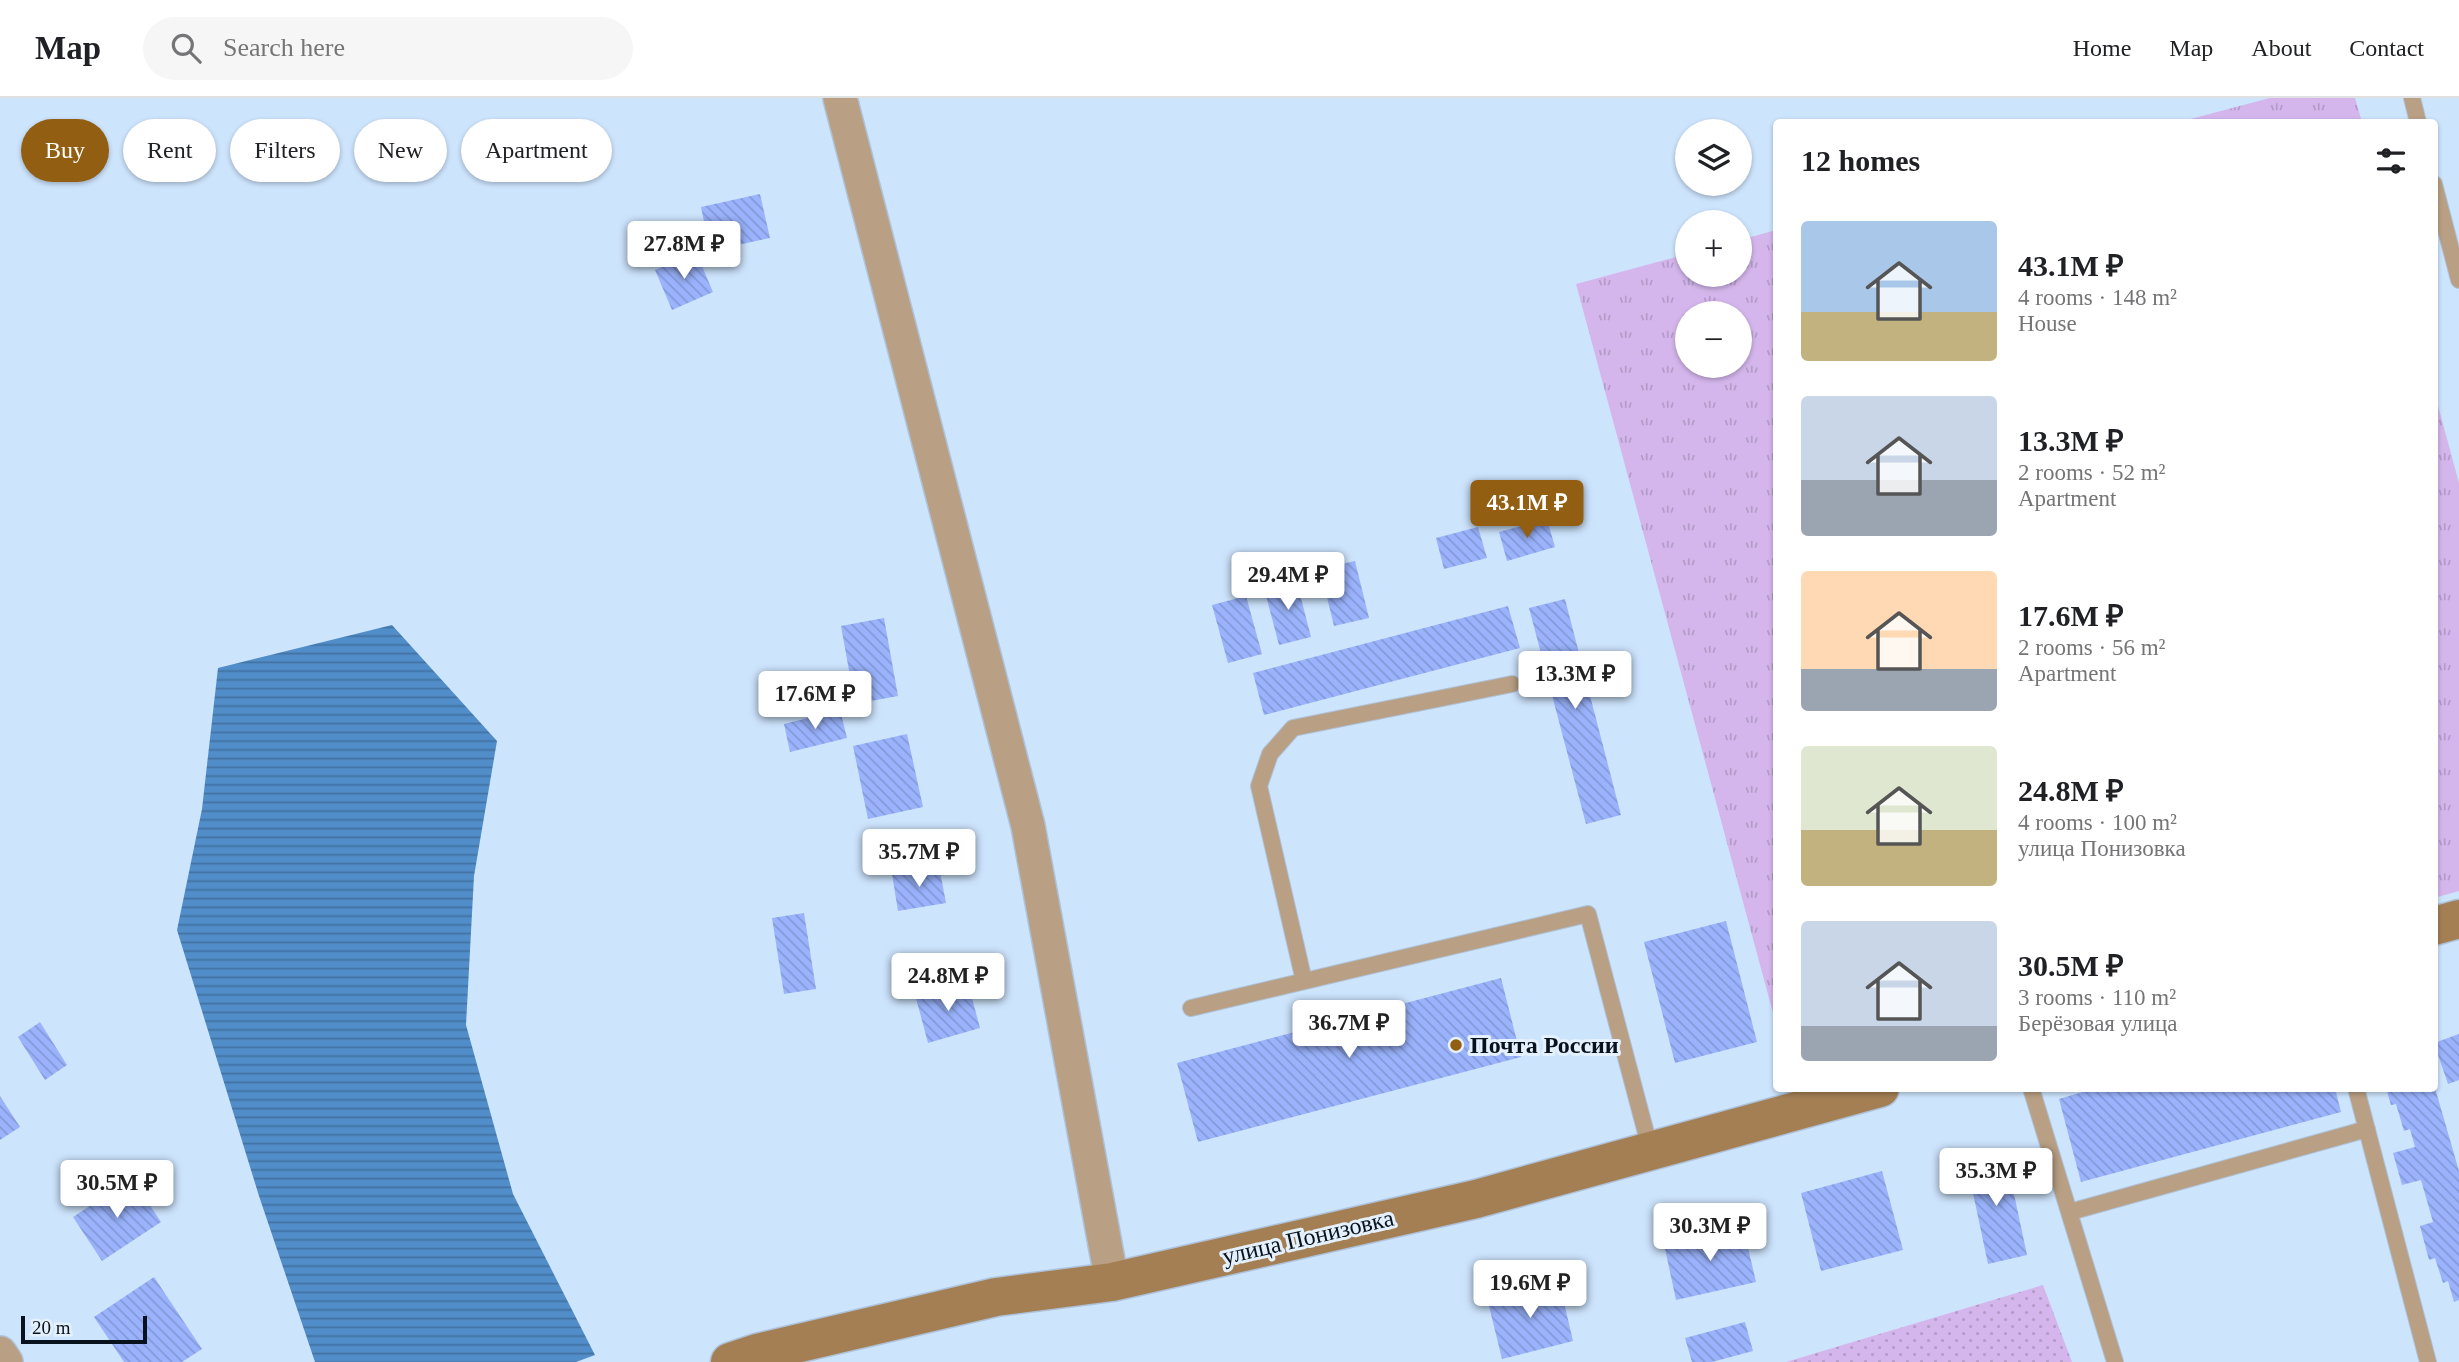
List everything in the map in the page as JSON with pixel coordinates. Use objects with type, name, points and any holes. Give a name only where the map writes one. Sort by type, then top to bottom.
[{"type":"main road","points":[[2438,925],[2459,919]]},
{"type":"main road","name":"улица Понизовка","points":[[730,1362],[757,1353],[996,1297],[1112,1282],[1476,1199],[1866,1092]]},
{"type":"street","points":[[840,98],[1028,826],[1112,1282]]},
{"type":"street","points":[[0,1353],[6,1362]]},
{"type":"lane","points":[[2412,98],[2417,119]]},
{"type":"lane","points":[[2438,199],[2459,280]]},
{"type":"lane","points":[[1304,981],[1259,786],[1270,754],[1293,728],[1512,684]]},
{"type":"lane","points":[[1191,1008],[1588,914],[1651,1152]]},
{"type":"lane","points":[[2032,1092],[2116,1362]]},
{"type":"lane","points":[[2357,1092],[2428,1362]]},
{"type":"lane","points":[[2070,1212],[2367,1129]]},
{"type":"green space","points":[[2270,98],[2355,98],[2361,119],[2190,119]]},
{"type":"green space","points":[[1773,231],[1773,1013],[1576,284],[1675,257],[1675,287],[1752,287],[1752,237]]},
{"type":"green space","points":[[2438,406],[2459,483],[2459,891],[2438,897]]},
{"type":"green space","points":[[2043,1285],[2072,1362],[1786,1362]]},
{"type":"water","points":[[392,625],[497,741],[474,876],[466,1025],[513,1194],[595,1355],[576,1362],[315,1362],[259,1196],[177,930],[202,809],[218,668]]},
{"type":"building","points":[[760,194],[770,238],[710,251],[701,207]]},
{"type":"building","points":[[696,252],[713,292],[672,310],[655,270]]},
{"type":"building","points":[[1547,519],[1555,547],[1507,561],[1499,532]]},
{"type":"building","points":[[1478,527],[1487,558],[1444,569],[1436,538]]},
{"type":"building","points":[[1355,561],[1369,618],[1334,626],[1320,569]]},
{"type":"building","points":[[1296,579],[1311,637],[1279,645],[1264,588]]},
{"type":"building","points":[[1246,596],[1262,654],[1228,663],[1212,605]]},
{"type":"building","points":[[1565,599],[1621,815],[1586,824],[1529,608]]},
{"type":"building","points":[[1508,606],[1520,648],[1264,715],[1253,673]]},
{"type":"building","points":[[884,618],[898,696],[855,704],[841,626]]},
{"type":"building","points":[[840,710],[847,738],[790,752],[784,724]]},
{"type":"building","points":[[907,734],[923,807],[868,819],[853,746]]},
{"type":"building","points":[[939,866],[946,903],[898,911],[892,874]]},
{"type":"building","points":[[804,913],[816,989],[784,994],[772,918]]},
{"type":"building","points":[[1726,921],[1757,1042],[1675,1063],[1644,942]]},
{"type":"building","points":[[1501,978],[1521,1057],[1198,1142],[1177,1063]]},
{"type":"building","points":[[968,983],[980,1028],[928,1043],[916,998]]},
{"type":"building","points":[[40,1022],[67,1065],[45,1080],[18,1037]]},
{"type":"building","points":[[2459,1034],[2459,1080],[2448,1084],[2438,1055],[2438,1042]]},
{"type":"building","points":[[2083,1092],[2336,1092],[2341,1112],[2081,1182],[2059,1099]]},
{"type":"building","points":[[2387,1092],[2436,1092],[2459,1171],[2459,1300],[2454,1302],[2448,1281],[2443,1283],[2435,1258],[2429,1260],[2420,1226],[2433,1222],[2421,1180],[2402,1185],[2393,1153],[2415,1147],[2410,1129],[2404,1131],[2396,1104],[2391,1105]]},
{"type":"building","points":[[0,1096],[20,1127],[0,1140]]},
{"type":"building","points":[[2005,1152],[2027,1255],[1988,1264],[1966,1160]]},
{"type":"building","points":[[1882,1171],[1903,1250],[1821,1271],[1801,1193]]},
{"type":"building","points":[[132,1178],[161,1222],[102,1261],[73,1217]]},
{"type":"building","points":[[1743,1226],[1756,1282],[1676,1300],[1664,1244]]},
{"type":"building","points":[[154,1277],[202,1349],[182,1362],[124,1362],[94,1317]]},
{"type":"building","points":[[1559,1281],[1573,1341],[1502,1359],[1487,1298]]},
{"type":"building","points":[[1745,1322],[1753,1351],[1712,1362],[1692,1362],[1685,1338]]},
{"type":"place","name":"Почта России","points":[[1456,1045]]}]
